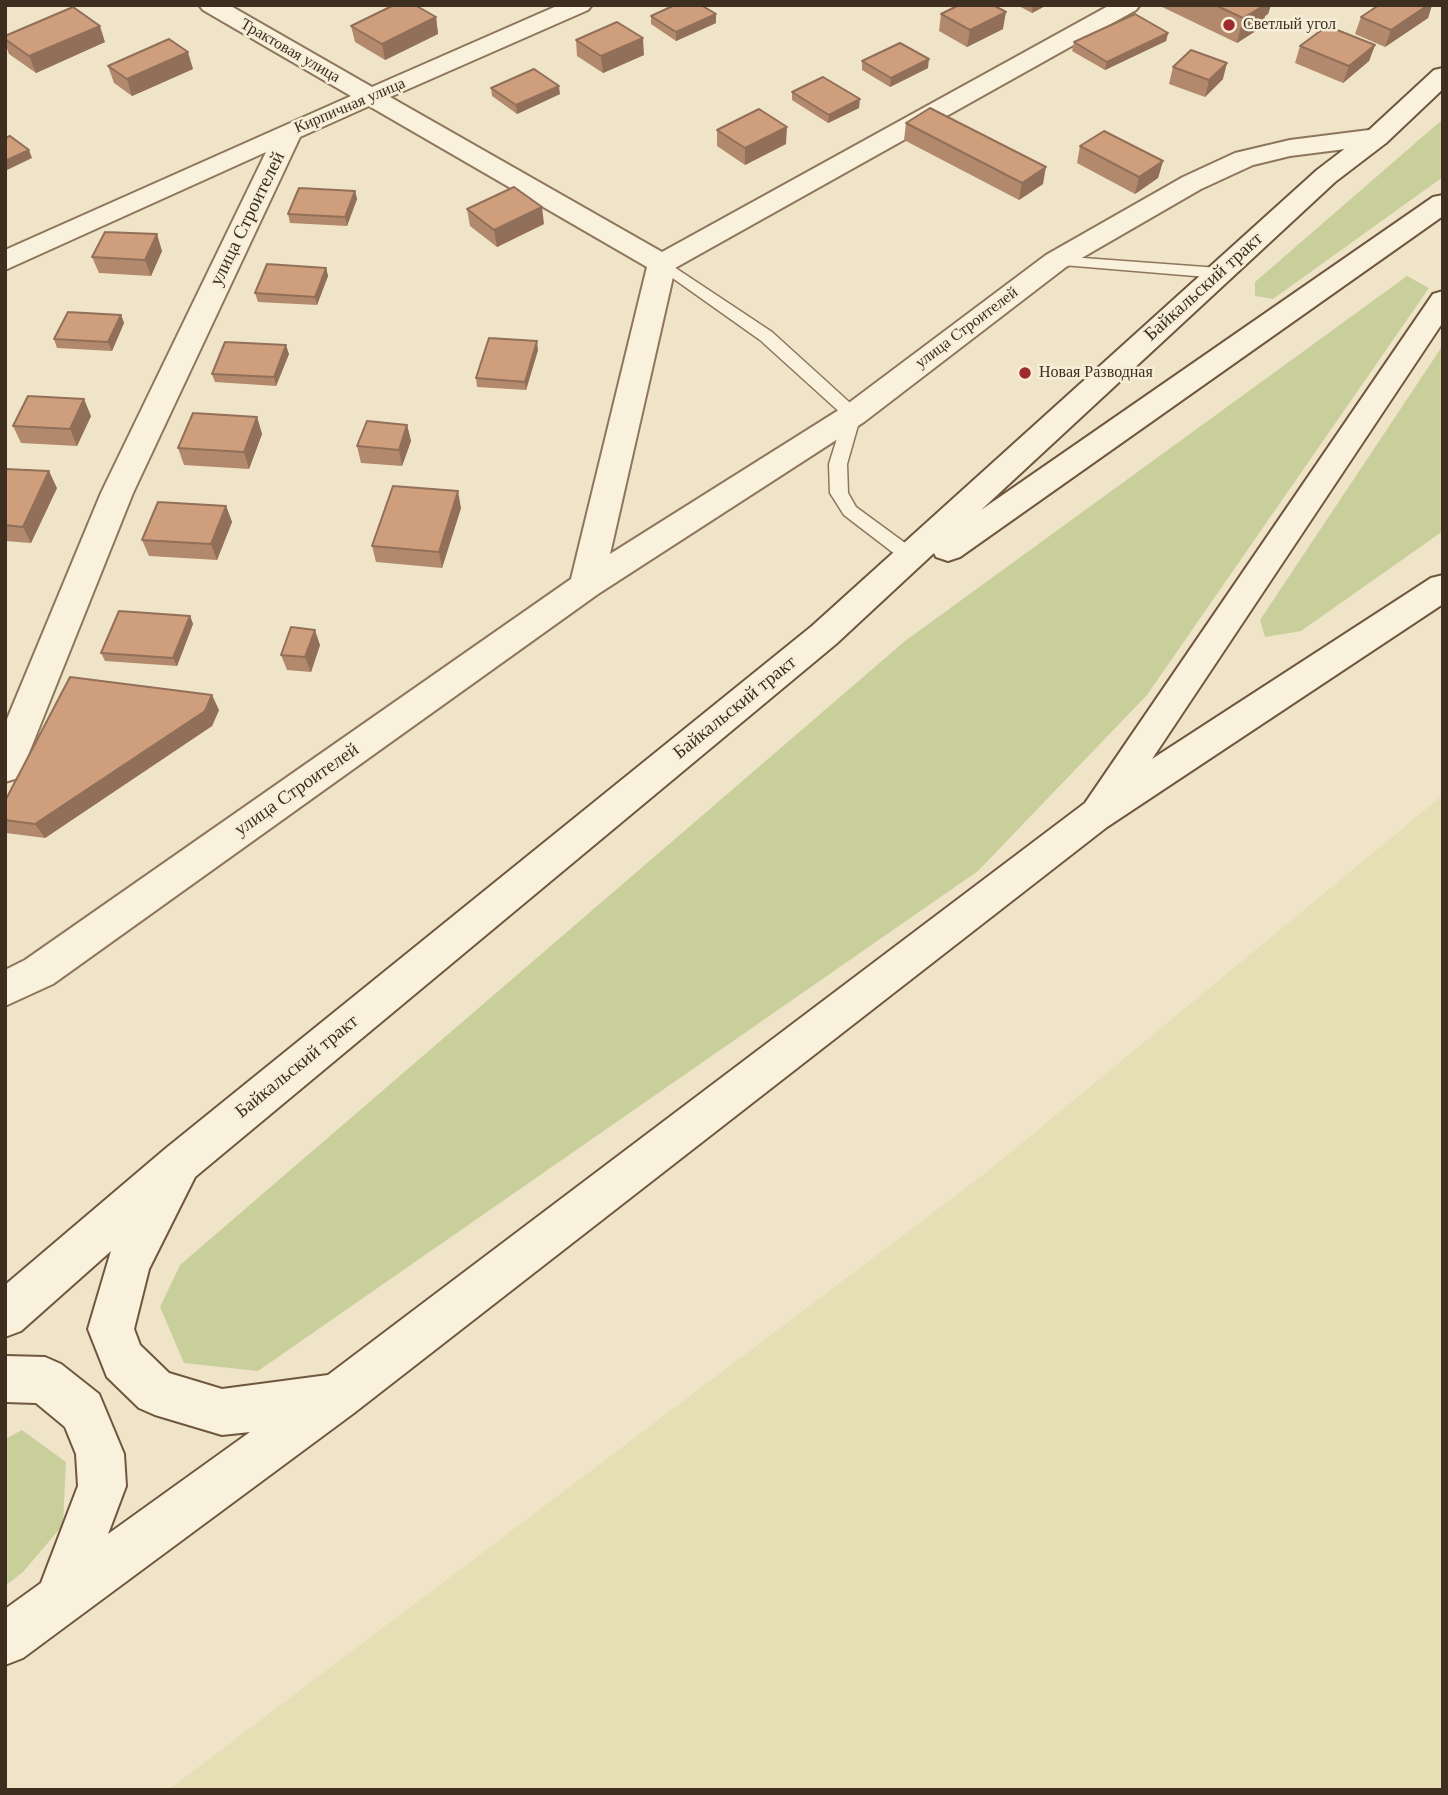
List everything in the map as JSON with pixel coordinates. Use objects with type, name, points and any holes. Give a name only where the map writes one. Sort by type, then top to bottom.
[{"type":"main road","name":"Трактовая улица","points":[[211,5],[369,98]]},
{"type":"main road","name":"Кирпичная улица","points":[[5,261],[289,132],[580,5]]},
{"type":"main road","points":[[586,585],[662,264],[1128,5]]},
{"type":"main road","name":"Байкальский тракт","points":[[5,1315],[180,1163],[824,635],[1326,176],[1377,136],[1443,75]]},
{"type":"main road","points":[[369,98],[662,264]]},
{"type":"main road","name":"улица Строителей","points":[[5,768],[117,493],[289,132]]},
{"type":"main road","name":"улица Строителей","points":[[5,989],[39,972],[586,585],[853,415],[1056,261],[1192,183],[1244,159],[1290,148],[1377,136]]},
{"type":"main road","points":[[824,635],[1443,203]]},
{"type":"main road","points":[[1094,816],[1443,300]]},
{"type":"main road","points":[[5,1640],[338,1397],[1094,816],[1443,586]]},
{"type":"main road","points":[[180,1163],[128,1264],[111,1329],[123,1361],[155,1392],[222,1412],[338,1397]]},
{"type":"main road","points":[[5,1379],[45,1380],[82,1411],[100,1454],[102,1486],[60,1599]]},
{"type":"lane","points":[[1056,261],[1219,273]]},
{"type":"lane","points":[[662,264],[766,337],[853,415],[838,464],[839,493],[850,511],[910,556]]},
{"type":"shaded area","points":[[1443,795],[1443,1790],[168,1790],[988,1171]]},
{"type":"green space","points":[[1443,119],[1443,177],[1273,299],[1255,296],[1255,282]]},
{"type":"green space","points":[[1407,276],[1429,288],[1147,695],[978,871],[258,1371],[184,1363],[160,1307],[180,1265],[905,641]]},
{"type":"green space","points":[[1443,345],[1443,531],[1301,631],[1265,637],[1260,620]]},
{"type":"green space","points":[[22,1430],[66,1462],[63,1525],[23,1572],[5,1586],[5,1439]]},
{"type":"building","points":[[394,5],[415,5],[436,17],[382,44],[351,26]]},
{"type":"building","points":[[675,5],[701,5],[716,14],[676,32],[651,16]]},
{"type":"building","points":[[959,5],[993,5],[1006,12],[970,30],[941,14]]},
{"type":"building","points":[[1215,5],[1265,5],[1243,18]]},
{"type":"building","points":[[1379,5],[1428,5],[1391,30],[1361,17]]},
{"type":"building","points":[[73,7],[100,26],[29,56],[5,39],[5,36]]},
{"type":"building","points":[[1135,14],[1168,33],[1107,62],[1074,42]]},
{"type":"building","points":[[617,22],[643,38],[601,56],[576,40]]},
{"type":"building","points":[[1327,26],[1375,45],[1349,66],[1300,46]]},
{"type":"building","points":[[169,39],[188,52],[127,79],[108,66]]},
{"type":"building","points":[[900,43],[929,59],[891,78],[862,61]]},
{"type":"building","points":[[1191,50],[1227,63],[1209,80],[1173,67]]},
{"type":"building","points":[[534,69],[559,86],[516,105],[491,88]]},
{"type":"building","points":[[823,77],[860,99],[829,115],[792,92]]},
{"type":"building","points":[[930,108],[1046,167],[1022,183],[906,123]]},
{"type":"building","points":[[759,109],[787,127],[745,148],[717,130]]},
{"type":"building","points":[[1104,131],[1163,161],[1139,177],[1080,146]]},
{"type":"building","points":[[10,136],[29,150],[5,161],[5,138]]},
{"type":"building","points":[[514,187],[542,207],[494,230],[467,209]]},
{"type":"building","points":[[299,188],[355,191],[345,217],[288,214]]},
{"type":"building","points":[[105,232],[157,234],[145,260],[92,257]]},
{"type":"building","points":[[267,264],[326,268],[315,297],[255,293]]},
{"type":"building","points":[[68,312],[121,315],[108,342],[54,339]]},
{"type":"building","points":[[489,338],[537,341],[525,382],[476,378]]},
{"type":"building","points":[[225,342],[286,345],[274,377],[212,374]]},
{"type":"building","points":[[28,396],[84,399],[70,429],[13,426]]},
{"type":"building","points":[[193,413],[257,417],[244,452],[178,448]]},
{"type":"building","points":[[367,421],[407,425],[399,450],[357,446]]},
{"type":"building","points":[[5,469],[49,471],[23,527],[5,525]]},
{"type":"building","points":[[393,486],[458,491],[439,552],[372,546]]},
{"type":"building","points":[[158,502],[226,506],[211,544],[142,540]]},
{"type":"building","points":[[119,611],[190,616],[173,658],[101,653]]},
{"type":"building","points":[[291,627],[315,630],[305,657],[281,655]]},
{"type":"building","points":[[70,677],[212,695],[205,711],[35,824],[5,820],[5,801]]},
{"type":"place","name":"Светлый угол","points":[[1229,25]]},
{"type":"place","name":"Новая Разводная","points":[[1025,373]]}]
